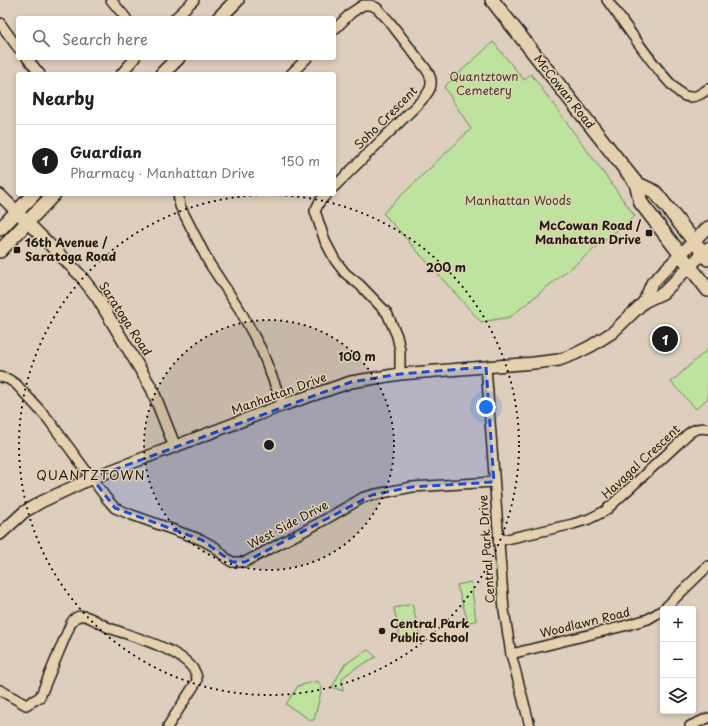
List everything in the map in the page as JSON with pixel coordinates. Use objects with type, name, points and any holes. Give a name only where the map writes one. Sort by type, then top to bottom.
[{"type":"main road","points":[[221,16],[237,0]]},
{"type":"main road","name":"McCowan Road","points":[[492,0],[636,183],[641,203],[708,290]]},
{"type":"main road","points":[[164,72],[176,60]]},
{"type":"main road","name":"McCowan Road","points":[[636,183],[655,192],[694,241],[706,253]]},
{"type":"main road","points":[[0,229],[32,196]]},
{"type":"main road","points":[[0,251],[52,196]]},
{"type":"street","points":[[111,0],[124,16]]},
{"type":"street","points":[[177,16],[194,0]]},
{"type":"street","points":[[607,0],[663,74],[684,96],[698,96],[708,89]]},
{"type":"street","name":"Soho Crescent","points":[[336,28],[351,13],[362,5],[371,5],[377,8],[431,75],[431,85],[428,93],[418,104],[336,185]]},
{"type":"street","points":[[0,23],[16,45]]},
{"type":"street","points":[[29,60],[38,72]]},
{"type":"street","points":[[123,72],[133,60]]},
{"type":"street","points":[[293,72],[305,60]]},
{"type":"street","name":"Saratoga Road","points":[[0,195],[79,274],[97,297],[152,389],[176,447]]},
{"type":"street","points":[[178,196],[180,206],[209,263],[240,310],[261,349],[283,405]]},
{"type":"street","points":[[325,196],[320,201],[315,211],[325,241],[334,260],[345,273],[360,285],[387,313],[397,336],[400,350],[400,374]]},
{"type":"street","name":"Manhattan Drive","points":[[644,302],[652,283],[708,227]]},
{"type":"street","name":"Manhattan Drive","points":[[0,534],[24,512],[41,502],[92,478],[283,405],[351,382],[400,374],[534,364],[559,360],[575,354],[613,332],[644,302],[663,293],[690,265],[706,253]]},
{"type":"street","name":"Central Park Drive","points":[[486,367],[504,610],[511,654],[530,726]]},
{"type":"street","name":"West Side Drive","points":[[0,377],[8,379],[16,384],[37,407],[59,433],[107,500],[115,508],[202,540],[215,547],[232,562],[245,562],[372,494],[412,487],[494,482]]},
{"type":"street","name":"Havagal Crescent","points":[[498,541],[573,524],[589,519],[605,511],[675,447],[688,433],[701,428],[708,429]]},
{"type":"street","name":"Woodlawn Road","points":[[666,606],[708,566]]},
{"type":"street","name":"Woodlawn Road","points":[[511,654],[624,626],[648,618],[660,611]]},
{"type":"street","points":[[0,690],[26,705],[40,697],[73,619],[79,616],[84,616],[110,628],[160,646],[180,657],[191,666],[196,673],[197,681],[168,726]]},
{"type":"street","points":[[690,726],[708,718]]},
{"type":"highlighted area","points":[[486,367],[494,482],[412,487],[372,495],[245,562],[232,562],[202,540],[115,508],[92,478],[351,382],[400,374]]},
{"type":"green space","name":"Manhattan Woods","points":[[493,42],[524,80],[531,74],[635,216],[510,317],[481,322],[383,213],[471,129],[444,87]]},
{"type":"green space","points":[[708,349],[708,398],[696,409],[671,382]]},
{"type":"green space","points":[[471,582],[476,621],[468,622],[457,585]]},
{"type":"green space","points":[[412,604],[420,635],[400,638],[394,608]]},
{"type":"green space","points":[[368,650],[376,657],[354,669],[342,678],[343,691],[332,687],[345,664]]},
{"type":"green space","points":[[318,681],[322,688],[314,720],[310,720],[286,704],[298,686]]},
{"type":"place","name":"McCowan Road / Manhattan Drive","points":[[649,233]]},
{"type":"place","name":"16th Avenue / Saratoga Road","points":[[17,250]]},
{"type":"place","name":"Guardian","points":[[665,339]]},
{"type":"place","name":"Central Park Public School","points":[[382,631]]},
{"type":"district","name":"QUANTZTOWN","points":[[91,475]]},
{"type":"park label","name":"Quantztown Cemetery","points":[[484,84]]}]
